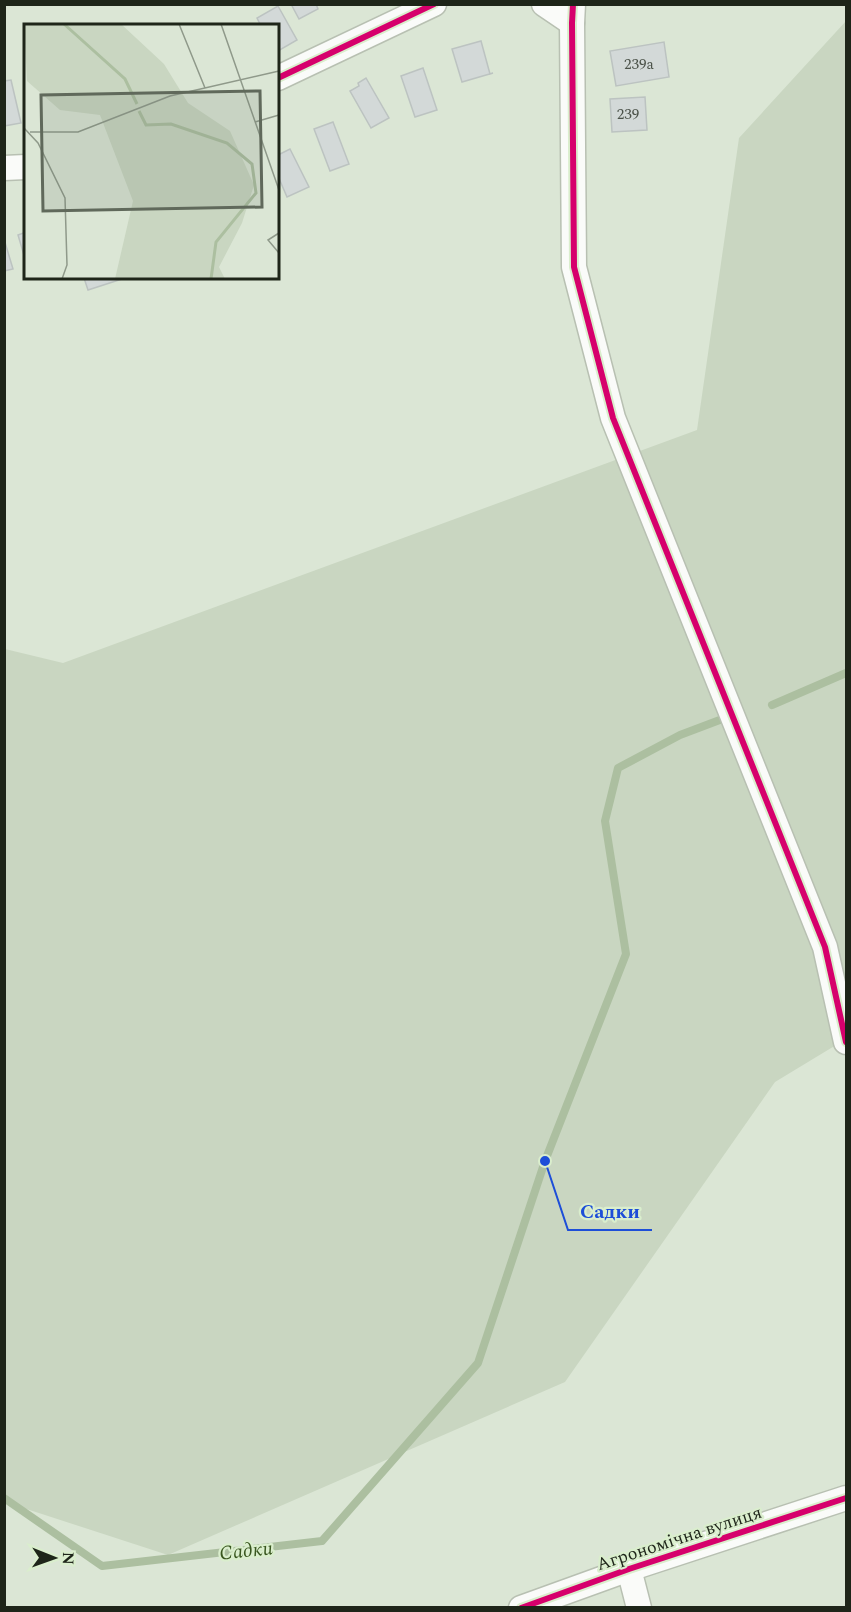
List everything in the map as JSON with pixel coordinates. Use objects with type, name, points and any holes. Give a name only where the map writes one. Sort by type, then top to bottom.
[{"type":"street","points":[[279,78],[434,4]]},
{"type":"street","points":[[544,4],[573,14],[574,267],[613,418],[825,947],[846,1042]]},
{"type":"street","points":[[4,168],[24,167]]},
{"type":"street","name":"Агрономічна вулиця","points":[[521,1608],[628,1569],[846,1498]]},
{"type":"street","points":[[628,1569],[639,1608]]},
{"type":"green space","points":[[846,21],[846,1039],[775,1082],[565,1382],[168,1555],[5,1502],[5,649],[63,663],[697,430],[739,138]]},
{"type":"building","points":[[291,4],[316,4],[318,9],[299,19]]},
{"type":"building","points":[[278,6],[297,40],[279,50],[279,24],[260,24],[257,18]]},
{"type":"building","points":[[481,41],[490,74],[462,82],[452,49]]},
{"type":"building","points":[[664,42],[669,77],[616,86],[610,51]]},
{"type":"building","points":[[423,68],[437,110],[415,117],[401,76]]},
{"type":"building","points":[[366,78],[389,118],[371,128],[350,91]]},
{"type":"building","points":[[11,80],[21,123],[4,126],[4,81]]},
{"type":"building","points":[[645,97],[647,130],[612,132],[610,99]]},
{"type":"building","points":[[333,122],[349,164],[330,171],[314,129]]},
{"type":"building","points":[[290,149],[309,187],[287,197],[279,178],[279,154]]},
{"type":"building","points":[[24,233],[24,255],[18,235]]},
{"type":"building","points":[[4,239],[13,269],[4,271]]},
{"type":"building","points":[[84,279],[122,279],[88,290]]},
{"type":"waterway","name":"Садки","points":[[772,705],[846,673]]},
{"type":"waterway","name":"Садки","points":[[4,1498],[102,1566],[322,1541],[478,1363],[545,1161],[626,954],[605,821],[618,768],[680,735],[725,718]]},
{"type":"cycle path","points":[[279,78],[434,4]]},
{"type":"cycle path","points":[[573,4],[574,267],[613,418],[825,947],[846,1042]]},
{"type":"cycle path","points":[[521,1608],[629,1569],[846,1498]]},
{"type":"place","name":"Садки","points":[[545,1161]]}]
